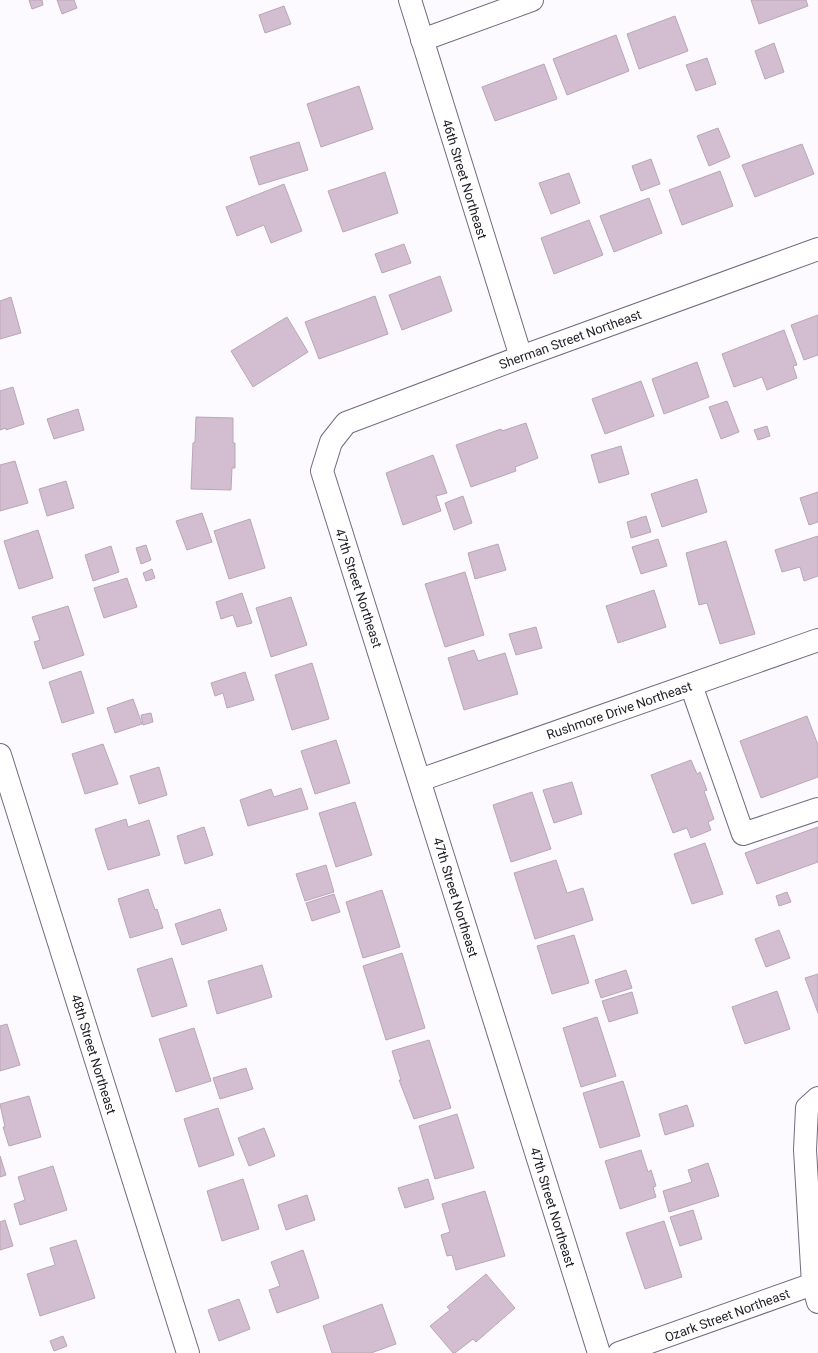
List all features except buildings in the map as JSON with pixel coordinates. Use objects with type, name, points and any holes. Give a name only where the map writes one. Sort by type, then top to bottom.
[{"type":"street","name":"46th Street Northeast","points":[[410,0],[520,357]]},
{"type":"street","points":[[422,40],[532,0]]},
{"type":"street","name":"Sherman Street Northeast","points":[[331,442],[346,423],[520,357],[818,248]]},
{"type":"street","name":"47th Street Northeast","points":[[331,442],[322,471],[599,1353]]},
{"type":"street","name":"Rushmore Drive Northeast","points":[[420,780],[818,640]]},
{"type":"street","points":[[691,685],[744,834],[818,809]]},
{"type":"street","name":"48th Street Northeast","points":[[0,755],[188,1353]]},
{"type":"street","points":[[815,1293],[806,1150],[807,1108],[818,1098]]},
{"type":"street","name":"Ozark Street Northeast","points":[[627,1352],[815,1293]]}]
